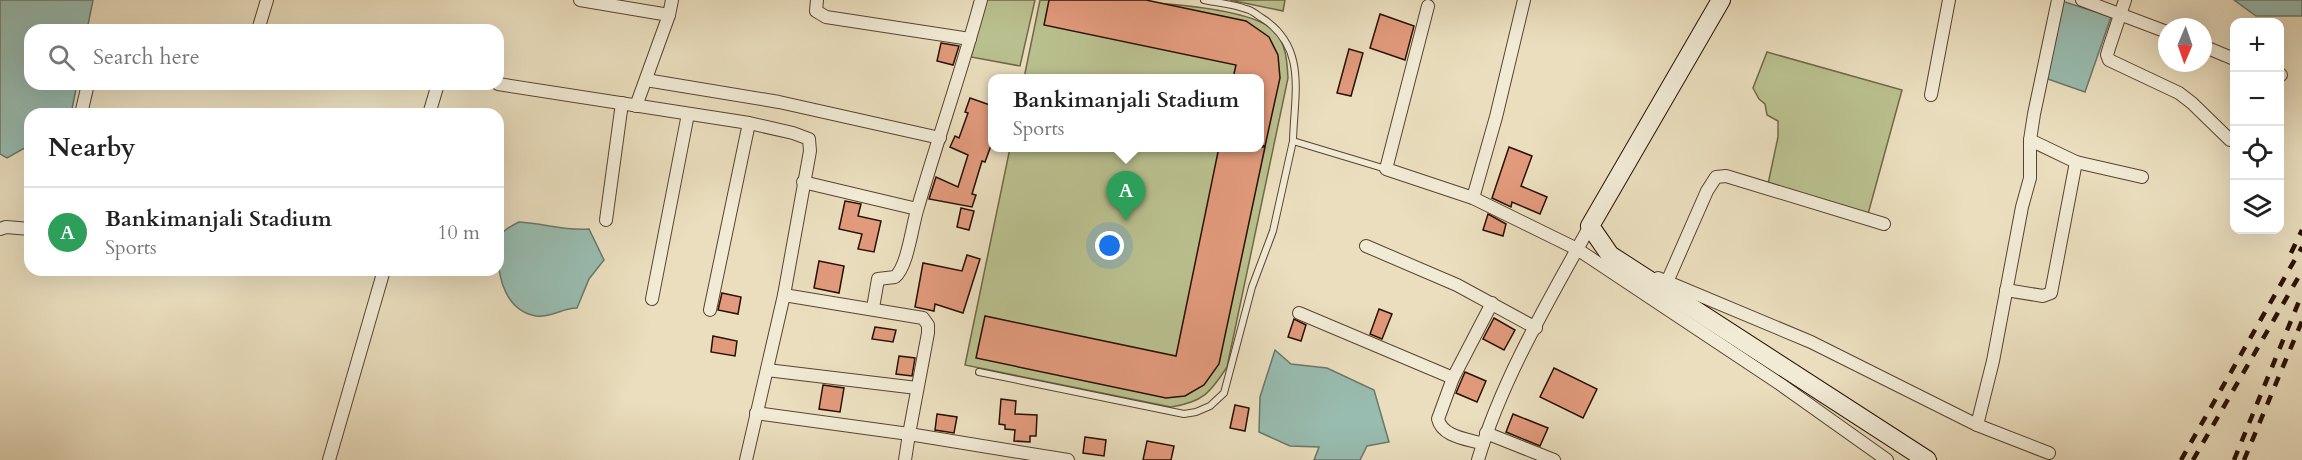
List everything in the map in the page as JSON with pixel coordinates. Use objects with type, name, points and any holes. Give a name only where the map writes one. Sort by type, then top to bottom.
[{"type":"main road","points":[[1721,0],[1590,226],[1610,255],[1621,263],[1924,457]]},
{"type":"street","points":[[260,24],[267,0]]},
{"type":"street","points":[[580,0],[669,15]]},
{"type":"street","points":[[636,106],[669,15],[672,0]]},
{"type":"street","points":[[817,0],[816,11],[826,17],[970,39]]},
{"type":"street","points":[[873,308],[878,279],[895,277],[899,273],[981,0]]},
{"type":"street","points":[[1473,198],[1496,117],[1524,0]]},
{"type":"street","points":[[1930,95],[1949,0]]},
{"type":"street","points":[[1977,425],[1993,361],[2030,178],[2030,140],[2034,114],[2058,0]]},
{"type":"street","points":[[2082,0],[2158,28]]},
{"type":"street","points":[[2125,0],[2119,12],[2107,55],[2109,60],[2179,93],[2230,140]]},
{"type":"street","points":[[1428,6],[1386,169],[1473,198],[1577,249],[1780,384],[1887,460]]},
{"type":"street","points":[[2212,50],[2230,57]]},
{"type":"street","points":[[646,80],[779,102],[940,138]]},
{"type":"street","points":[[504,85],[749,123],[793,133],[808,139],[810,151],[784,295],[746,460]]},
{"type":"street","points":[[82,108],[87,90]]},
{"type":"street","points":[[431,108],[436,90]]},
{"type":"street","points":[[606,220],[622,103]]},
{"type":"street","points":[[652,299],[688,114]]},
{"type":"street","points":[[710,310],[749,123]]},
{"type":"street","points":[[2030,140],[2076,162],[2142,177]]},
{"type":"street","points":[[2006,290],[2043,296],[2051,293],[2076,162]]},
{"type":"street","points":[[1667,282],[1707,191],[1716,177],[1726,176],[1884,224]]},
{"type":"street","points":[[803,182],[917,209]]},
{"type":"street","points":[[0,229],[6,226],[24,229]]},
{"type":"street","points":[[1478,460],[1505,389],[1590,226]]},
{"type":"street","points":[[1366,246],[1457,285],[1536,328]]},
{"type":"street","points":[[1621,263],[1810,342],[1977,425],[2049,453]]},
{"type":"street","points":[[329,460],[382,276]]},
{"type":"street","points":[[784,295],[923,318],[928,325],[905,460]]},
{"type":"street","points":[[1492,303],[1453,378],[1438,419],[1439,424],[1449,434],[1485,439],[1554,460]]},
{"type":"street","points":[[1299,313],[1453,378]]},
{"type":"street","points":[[766,370],[917,388]]},
{"type":"street","points":[[756,413],[909,434],[1068,460]]},
{"type":"lane","points":[[979,372],[1184,414],[1210,406],[1224,393],[1252,287],[1273,231],[1293,141],[1295,70],[1286,38],[1275,26],[1248,9],[1204,0]]},
{"type":"lane","points":[[1293,141],[1386,169]]},
{"type":"green space","points":[[986,0],[1035,0],[1020,66],[971,57]]},
{"type":"green space","points":[[1040,0],[1094,0],[1199,7],[1256,20],[1274,30],[1278,35],[1286,59],[1288,78],[1227,367],[1216,384],[1198,399],[1171,407],[965,365],[1009,152],[1264,152],[1264,74],[1025,74]]},
{"type":"green space","points":[[1230,0],[1285,0],[1283,11]]},
{"type":"green space","points":[[1767,52],[1902,90],[1868,214],[1768,184],[1778,137],[1778,121],[1767,115],[1765,104],[1753,88]]},
{"type":"water","points":[[0,0],[93,0],[88,24],[24,24],[24,90],[76,90],[72,108],[24,108],[24,148],[7,158],[0,154]]},
{"type":"water","points":[[2059,0],[2111,17],[2085,92],[2045,78]]},
{"type":"water","points":[[2234,0],[2302,0],[2302,16],[2256,16]]},
{"type":"water","points":[[519,222],[589,229],[604,260],[589,279],[577,308],[547,316],[536,316],[526,313],[511,301],[500,276],[504,276],[504,231]]},
{"type":"water","points":[[1275,350],[1291,364],[1327,368],[1374,390],[1389,442],[1367,446],[1360,460],[1314,460],[1319,447],[1290,446],[1259,432],[1260,397]]},
{"type":"building","points":[[1049,0],[1146,0],[1246,21],[1269,37],[1278,55],[1280,78],[1265,146],[1264,74],[1234,74],[1236,65],[1044,25]]},
{"type":"building","points":[[1380,14],[1414,26],[1405,60],[1370,48]]},
{"type":"building","points":[[941,43],[959,46],[953,65],[937,61]]},
{"type":"building","points":[[1349,49],[1363,53],[1351,96],[1337,93]]},
{"type":"building","points":[[970,98],[988,104],[989,152],[985,162],[982,161],[972,194],[976,195],[972,207],[929,199],[936,177],[958,187],[968,155],[950,147],[955,136],[959,138],[968,113],[965,112]]},
{"type":"building","points":[[1509,147],[1532,156],[1521,186],[1547,197],[1540,214],[1512,202],[1511,207],[1492,198]]},
{"type":"building","points":[[1218,152],[1264,152],[1219,364],[1204,385],[1185,396],[1166,398],[976,358],[985,316],[1176,356]]},
{"type":"building","points":[[845,201],[861,204],[858,216],[881,221],[874,252],[858,249],[862,234],[839,229]]},
{"type":"building","points":[[961,208],[974,211],[969,230],[957,227]]},
{"type":"building","points":[[1488,214],[1506,224],[1503,236],[1483,230]]},
{"type":"building","points":[[967,255],[980,259],[963,313],[935,304],[934,311],[915,307],[923,263],[962,271]]},
{"type":"building","points":[[819,261],[844,266],[839,293],[814,288]]},
{"type":"building","points":[[722,293],[741,297],[738,314],[718,310]]},
{"type":"building","points":[[1379,309],[1392,314],[1382,339],[1370,334]]},
{"type":"building","points":[[1494,318],[1515,330],[1504,350],[1483,339]]},
{"type":"building","points":[[1294,319],[1306,325],[1301,341],[1288,337]]},
{"type":"building","points":[[875,327],[896,330],[893,342],[872,339]]},
{"type":"building","points":[[713,336],[737,341],[735,356],[711,352]]},
{"type":"building","points":[[899,356],[915,358],[912,376],[896,374]]},
{"type":"building","points":[[1554,368],[1597,389],[1583,418],[1540,397]]},
{"type":"building","points":[[1465,372],[1486,381],[1477,402],[1456,393]]},
{"type":"building","points":[[823,385],[844,388],[840,412],[819,409]]},
{"type":"building","points":[[1001,399],[1016,401],[1015,414],[1037,415],[1036,436],[1030,436],[1030,442],[1014,441],[1015,430],[1005,429],[1005,425],[999,424]]},
{"type":"building","points":[[1235,405],[1249,408],[1245,431],[1230,428]]},
{"type":"building","points":[[937,414],[957,417],[954,433],[935,430]]},
{"type":"building","points":[[1513,414],[1548,428],[1540,446],[1506,432]]},
{"type":"building","points":[[1085,437],[1106,440],[1104,456],[1083,453]]},
{"type":"building","points":[[1147,441],[1174,446],[1171,460],[1143,460]]},
{"type":"railway","points":[[2291,253],[2302,230]]},
{"type":"railway","points":[[2181,460],[2302,247]]},
{"type":"railway","points":[[2193,460],[2302,271]]},
{"type":"railway","points":[[2234,460],[2302,294]]},
{"type":"railway","points":[[2244,460],[2302,321]]},
{"type":"place","name":"Bankimanjali Stadium","points":[[1126,221]]}]
